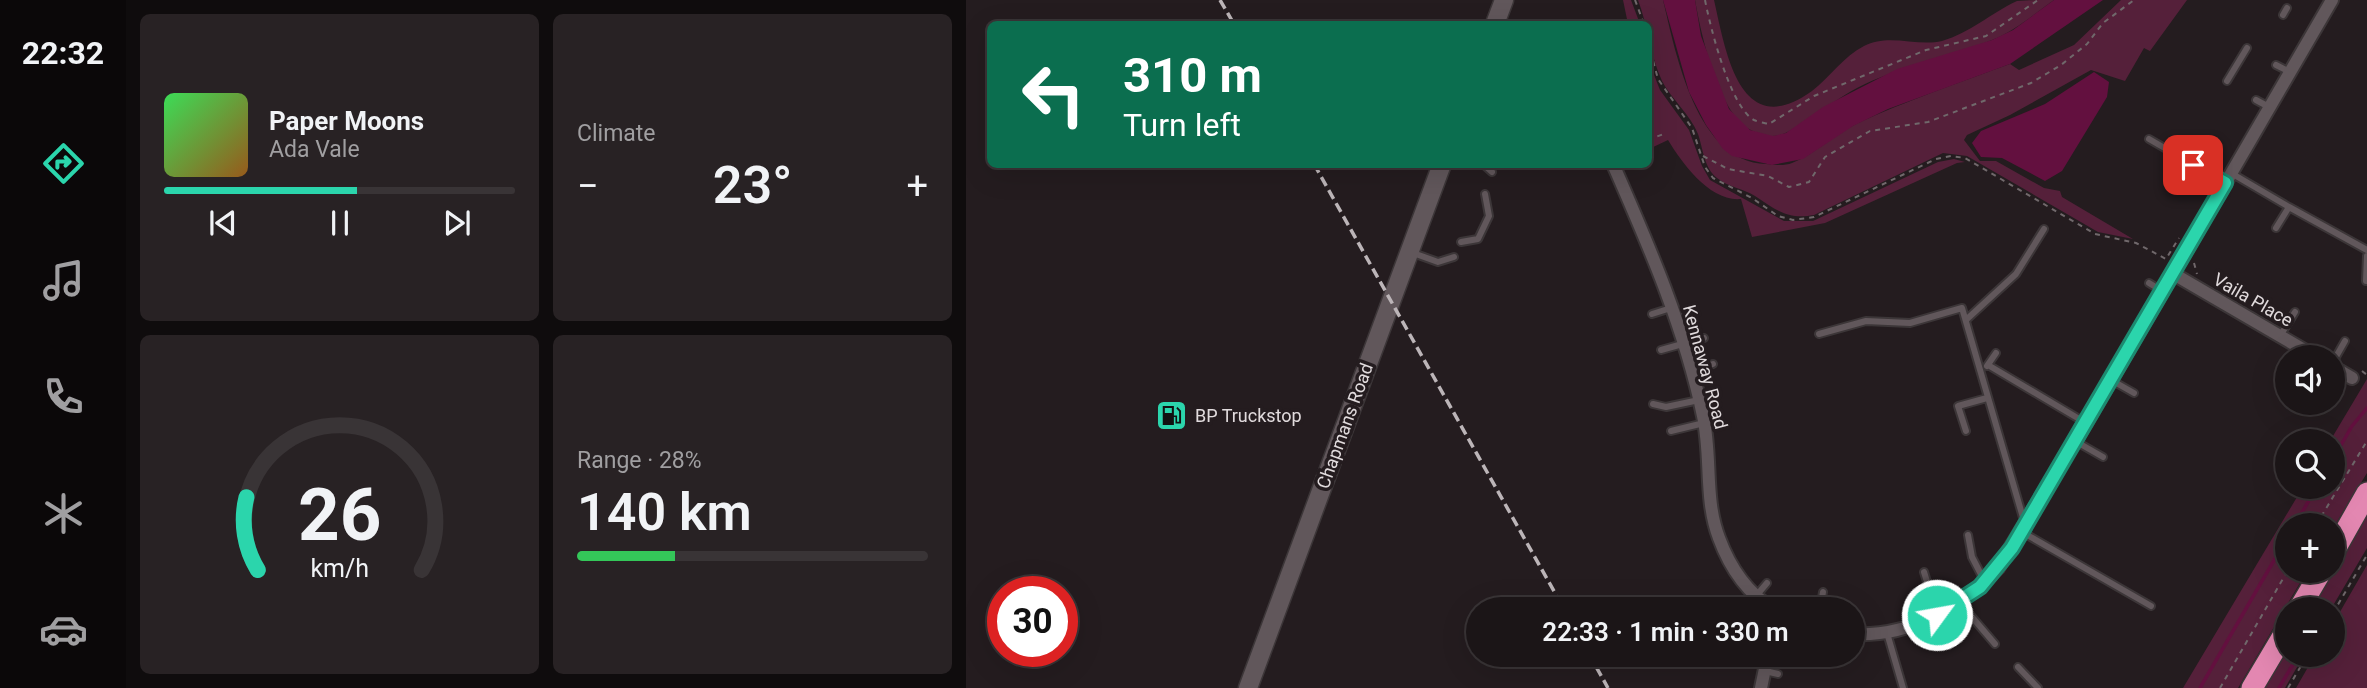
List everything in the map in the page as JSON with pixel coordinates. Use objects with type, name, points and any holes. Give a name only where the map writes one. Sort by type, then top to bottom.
[{"type":"highway","points":[[2345,532],[2367,493]]},
{"type":"highway","points":[[2252,688],[2275,649]]},
{"type":"street","points":[[1865,633],[1912,627],[1960,603],[1985,582],[2024,529],[2332,0]]},
{"type":"street","points":[[1496,21],[1500,1]]},
{"type":"street","name":"Chapmans Road","points":[[1248,688],[1440,168]]},
{"type":"street","name":"Kennaway Road","points":[[1615,168],[1662,276],[1699,400],[1704,422],[1710,506],[1718,536],[1729,561],[1756,596]]},
{"type":"street","name":"Vaila Place","points":[[2172,273],[2295,345]]},
{"type":"street","points":[[2345,373],[2352,378]]},
{"type":"street","points":[[1761,688],[1764,667]]},
{"type":"lane","points":[[2283,15],[2287,8]]},
{"type":"lane","points":[[2227,81],[2247,48]]},
{"type":"lane","points":[[2276,65],[2290,72]]},
{"type":"lane","points":[[2256,100],[2269,107]]},
{"type":"lane","points":[[2149,139],[2289,206],[2367,250]]},
{"type":"lane","points":[[1488,168],[1492,172]]},
{"type":"lane","points":[[1461,242],[1478,239],[1489,216],[1485,194]]},
{"type":"lane","points":[[2276,228],[2289,206]]},
{"type":"lane","points":[[1967,319],[2016,274],[2044,229]]},
{"type":"lane","points":[[1408,252],[1438,262],[1454,257]]},
{"type":"lane","points":[[2366,281],[2367,256]]},
{"type":"lane","points":[[2149,283],[2162,291]]},
{"type":"lane","points":[[1819,334],[1866,321],[1910,323],[1962,308],[2024,529],[2151,607]]},
{"type":"lane","points":[[1652,314],[1671,309]]},
{"type":"lane","points":[[2280,336],[2295,312]]},
{"type":"lane","points":[[1661,350],[1704,338]]},
{"type":"lane","points":[[2343,345],[2345,341]]},
{"type":"lane","points":[[1979,370],[1988,365],[1996,352]]},
{"type":"lane","points":[[1691,372],[1713,364]]},
{"type":"lane","points":[[1988,365],[2086,423]]},
{"type":"lane","points":[[2111,380],[2134,393]]},
{"type":"lane","points":[[1966,431],[1958,406],[1987,398]]},
{"type":"lane","points":[[1653,404],[1666,407],[1699,400]]},
{"type":"lane","points":[[1671,431],[1704,422]]},
{"type":"lane","points":[[2075,442],[2103,457]]},
{"type":"lane","points":[[1968,535],[1972,556],[1985,582]]},
{"type":"lane","points":[[1924,572],[1937,615]]},
{"type":"lane","points":[[1756,596],[1767,583]]},
{"type":"lane","points":[[1822,597],[1823,592]]},
{"type":"lane","points":[[1960,603],[1995,644]]},
{"type":"lane","points":[[1887,632],[1903,688]]},
{"type":"lane","points":[[2018,667],[2038,688]]},
{"type":"lane","points":[[1763,670],[1777,674]]},
{"type":"path","points":[[1635,0],[1643,21]]},
{"type":"path","points":[[1705,0],[1712,37],[1740,107],[1753,120],[1769,124],[1814,96],[1926,50],[1986,36],[2038,0]]},
{"type":"path","points":[[1702,155],[1728,169],[1768,176],[1789,187],[1809,182],[1825,157],[1870,131],[1928,122],[2031,83],[2087,44],[2103,23],[2134,0]]},
{"type":"path","points":[[1652,57],[1658,79],[1687,120],[1709,174],[1786,219],[1814,217],[1936,159],[1955,156],[1965,158],[2100,236],[2136,243],[2166,258],[2175,244]]},
{"type":"path","points":[[1652,138],[1666,133]]},
{"type":"path","points":[[2323,513],[2367,441]]},
{"type":"path","points":[[2342,597],[2367,555]]},
{"type":"path","points":[[2220,688],[2281,583]]},
{"type":"path","points":[[2288,688],[2300,667]]},
{"type":"shaded area","points":[[1623,0],[1631,0],[1639,21],[1627,21]]},
{"type":"shaded area","points":[[1638,0],[1663,0],[1693,102],[1722,145],[1742,159],[1779,165],[1789,164],[1817,150],[1856,124],[1932,92],[2010,64],[2019,70],[2074,45],[2121,0],[2187,0],[2150,51],[2144,48],[2125,81],[2091,70],[2010,115],[1967,135],[1964,140],[1980,161],[1996,161],[2044,188],[2060,191],[2062,197],[2133,239],[2098,232],[1967,156],[1943,153],[1814,215],[1789,215],[1721,181],[1709,169],[1695,127],[1662,81],[1652,50],[1652,21],[1644,20]]},
{"type":"shaded area","points":[[1663,0],[1695,0],[1701,36],[1729,109],[1750,130],[1773,136],[1786,133],[1823,107],[1897,69],[1992,40],[2013,30],[2054,0],[2103,0],[2010,64],[1888,109],[1853,126],[1803,159],[1772,165],[1732,156],[1723,149],[1706,125],[1689,92]]},
{"type":"shaded area","points":[[1695,0],[1714,0],[1724,44],[1740,85],[1753,99],[1768,106],[1788,104],[1812,91],[1850,55],[1874,42],[1942,41],[1962,33],[2017,1],[2054,0],[2000,36],[1873,80],[1789,131],[1772,136],[1749,129],[1728,106],[1713,70]]},
{"type":"shaded area","points":[[1652,70],[1660,90],[1689,130],[1710,180],[1784,221],[1813,221],[1938,162],[1954,159],[1965,162],[1957,163],[1825,223],[1752,237],[1741,199],[1718,194],[1708,188],[1689,170],[1668,140],[1652,148]]},
{"type":"shaded area","points":[[2094,72],[2109,82],[2107,97],[2062,171],[2045,181],[2002,158],[1981,157],[1972,143],[1981,131],[2045,104]]},
{"type":"shaded area","points":[[2367,379],[2367,473],[2342,513],[2287,513],[2296,499],[2345,499],[2345,429],[2337,429]]},
{"type":"shaded area","points":[[2367,512],[2367,548],[2338,597],[2317,597],[2325,583],[2345,583],[2345,549]]},
{"type":"shaded area","points":[[2275,534],[2275,583],[2300,583],[2292,597],[2275,597],[2275,625],[2238,688],[2183,688]]},
{"type":"shaded area","points":[[2367,565],[2367,688],[2296,688],[2308,667],[2345,667],[2345,603]]},
{"type":"shaded area","points":[[2275,666],[2297,667],[2285,688],[2262,688]]},
{"type":"waterway","points":[[2345,438],[2367,408]]},
{"type":"waterway","points":[[2302,513],[2310,499]]},
{"type":"waterway","points":[[2200,688],[2275,559]]},
{"type":"waterway","points":[[2279,688],[2291,667]]},
{"type":"railway","points":[[1220,0],[1232,21]]},
{"type":"railway","points":[[1316,168],[1557,597]]},
{"type":"railway","points":[[1596,667],[1608,688]]},
{"type":"place","name":"BP Truckstop","points":[[1172,416]]},
{"type":"route","points":[[1937,615],[1960,603],[1980,587],[2012,548],[2225,183],[2193,165]]}]
